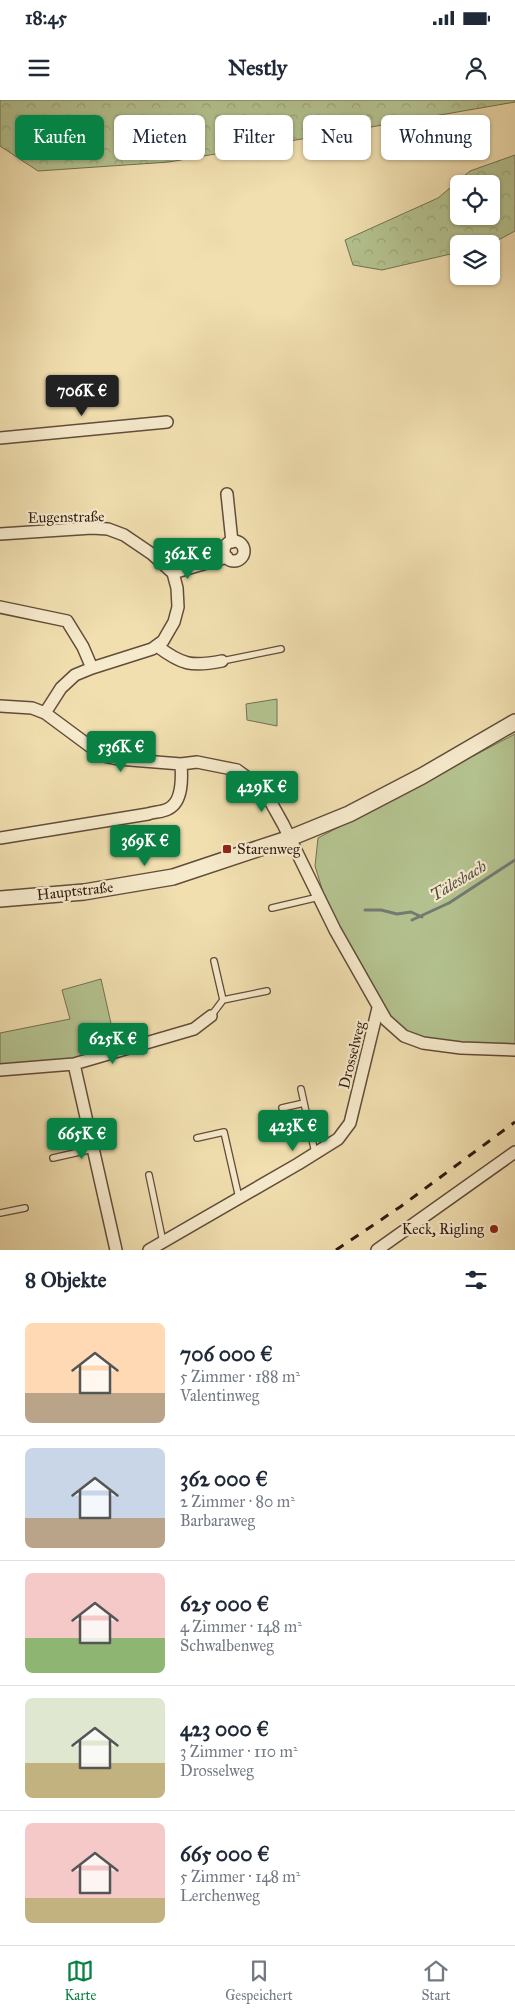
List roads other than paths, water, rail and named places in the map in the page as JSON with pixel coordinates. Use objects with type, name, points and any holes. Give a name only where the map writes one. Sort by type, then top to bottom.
[{"type":"street","points":[[0,438],[167,422]]},
{"type":"street","points":[[227,494],[232,542]]},
{"type":"street","name":"Eugenstraße","points":[[0,534],[108,529],[124,535],[152,554],[173,573]]},
{"type":"street","points":[[45,713],[61,688],[75,675],[152,650],[158,646],[174,622],[178,608],[177,588],[173,573],[227,557],[235,561],[243,556],[243,547],[238,542],[232,542],[225,548],[227,557]]},
{"type":"street","points":[[0,607],[67,621],[83,647],[92,668]]},
{"type":"street","points":[[158,646],[172,657],[189,664],[201,665],[222,661]]},
{"type":"street","points":[[0,706],[32,708],[45,713],[104,756],[118,759],[182,764],[197,762],[237,770],[264,790],[319,897],[386,1020],[404,1036],[423,1043],[462,1048],[515,1050]]},
{"type":"street","name":"Hauptstraße","points":[[0,898],[84,892],[173,877],[290,838],[349,814],[422,776],[515,722]]},
{"type":"street","points":[[0,838],[148,814],[169,808],[179,796],[182,764]]},
{"type":"street","name":"Drosselweg","points":[[148,1250],[338,1139],[350,1123],[378,1008]]},
{"type":"street","points":[[0,1070],[74,1064],[194,1029],[211,1016]]},
{"type":"street","points":[[74,1064],[114,1249]]},
{"type":"street","points":[[377,1250],[515,1152]]},
{"type":"lane","points":[[222,661],[281,649]]},
{"type":"lane","points":[[272,908],[319,897]]},
{"type":"lane","points":[[214,961],[222,1000]]},
{"type":"lane","points":[[211,1016],[222,1000],[267,991]]},
{"type":"lane","points":[[301,1089],[315,1153]]},
{"type":"lane","points":[[282,1108],[304,1103]]},
{"type":"lane","points":[[197,1138],[224,1132],[239,1198]]},
{"type":"lane","points":[[53,1158],[93,1149]]},
{"type":"lane","points":[[149,1175],[163,1242]]},
{"type":"lane","points":[[0,1213],[25,1208]]},
{"type":"waterway","name":"Tälesbach","points":[[412,920],[449,903],[515,860]]},
{"type":"waterway","points":[[365,910],[381,910],[397,914],[411,912],[422,917]]},
{"type":"railway","points":[[336,1250],[400,1207],[515,1122]]},
{"type":"place","name":"Starenweg","points":[[227,849]]},
{"type":"place","name":"Keck, Rigling","points":[[494,1229]]}]
